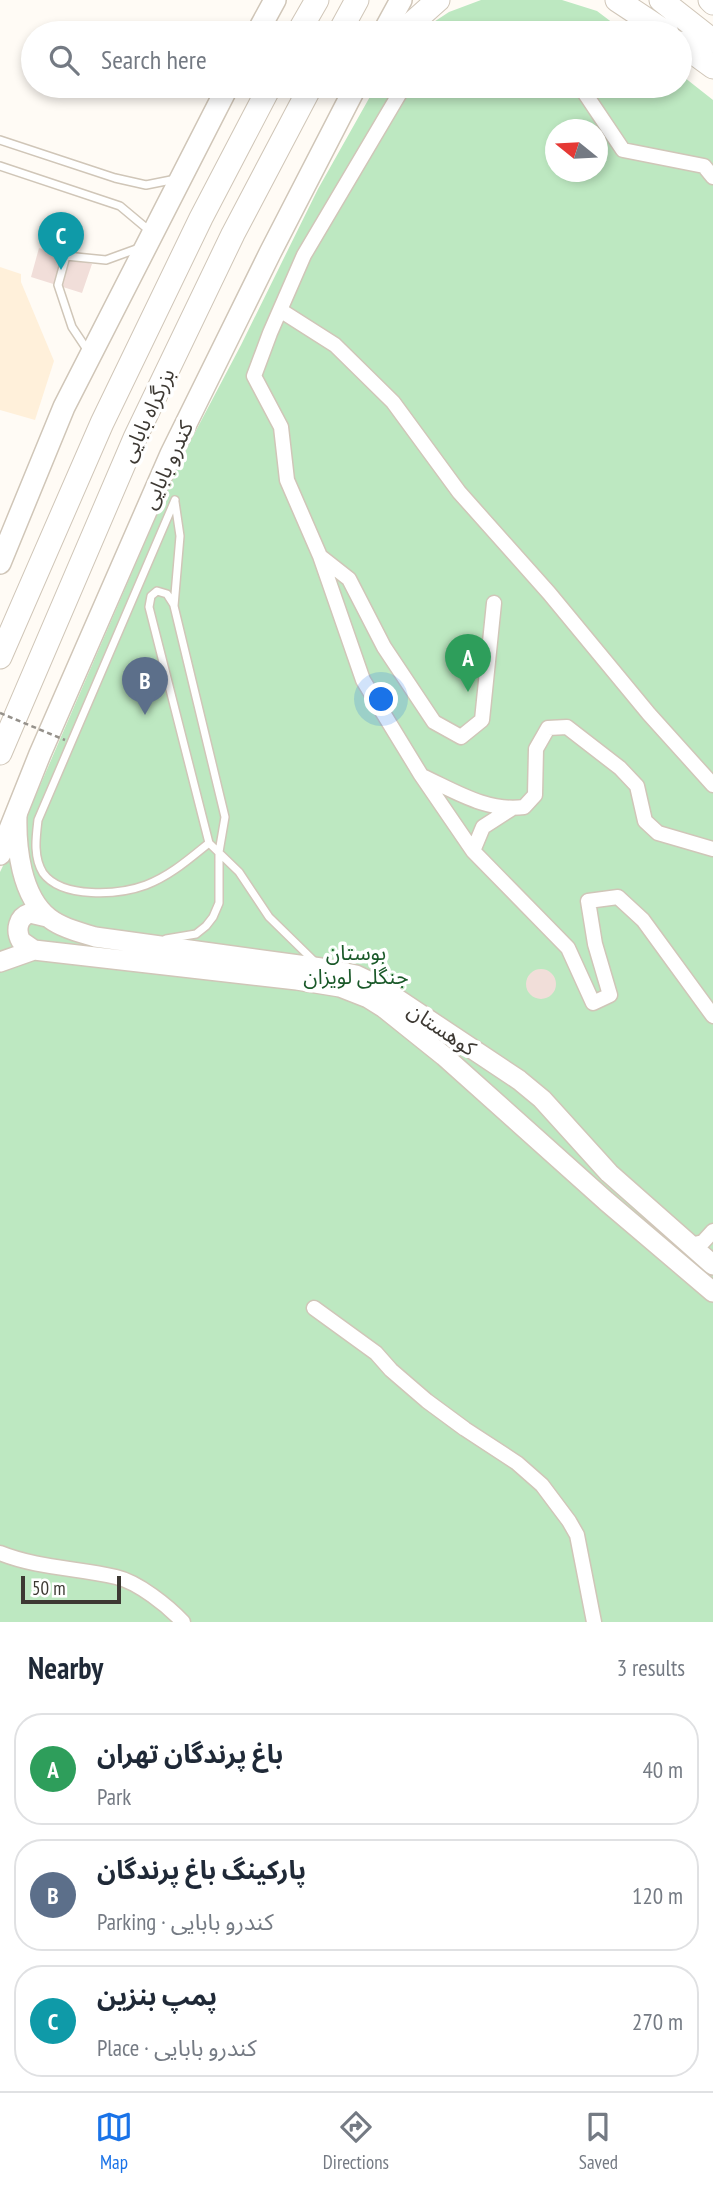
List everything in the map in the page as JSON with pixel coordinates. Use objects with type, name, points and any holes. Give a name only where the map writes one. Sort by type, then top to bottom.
[{"type":"highway","points":[[306,21],[317,0]]},
{"type":"highway","points":[[346,21],[357,0]]},
{"type":"highway","points":[[414,21],[438,0]]},
{"type":"highway","points":[[617,0],[649,21]]},
{"type":"highway","points":[[661,0],[688,21]]},
{"type":"highway","points":[[692,24],[713,41]]},
{"type":"highway","points":[[692,52],[713,67]]},
{"type":"highway","name":"بزرگراه بابایی","points":[[0,657],[102,423],[201,218],[265,98]]},
{"type":"highway","name":"بزرگراه بابایی","points":[[0,753],[135,438],[233,234],[305,98]]},
{"type":"main road","points":[[249,21],[257,0]]},
{"type":"main road","points":[[264,21],[275,0]]},
{"type":"main road","points":[[390,21],[401,0]]},
{"type":"main road","points":[[0,563],[64,407],[221,98]]},
{"type":"main road","name":"کندرو بابایی","points":[[0,855],[40,754],[171,453],[350,98]]},
{"type":"main road","points":[[17,813],[17,846],[21,869],[32,895],[47,917]]},
{"type":"main road","points":[[34,950],[21,941],[19,923],[25,914],[47,917]]},
{"type":"main road","name":"کوهستان","points":[[47,917],[81,933],[134,943],[321,968],[356,975],[375,984],[519,1080],[542,1099],[609,1173],[713,1265]]},
{"type":"main road","name":"کوهستان","points":[[0,962],[34,950],[297,980],[340,987],[368,998],[444,1056],[606,1201],[713,1292]]},
{"type":"main road","points":[[522,1125],[542,1099]]},
{"type":"street","points":[[397,98],[304,255],[254,376],[281,427],[287,480],[320,556],[363,680],[421,775],[473,850],[568,948],[593,1003],[610,995],[595,944],[588,901],[618,897],[643,920],[713,1016]]},
{"type":"street","points":[[588,98],[623,150],[704,166],[713,177]]},
{"type":"street","points":[[280,310],[335,345],[393,402],[458,492],[549,593],[649,714],[713,785]]},
{"type":"street","points":[[320,556],[349,579],[384,647],[434,722],[461,737],[482,720],[494,603]]},
{"type":"street","points":[[421,775],[488,806],[511,809],[524,807],[535,795],[536,749],[548,728],[566,727],[620,768],[637,786],[645,821],[657,833],[713,849]]},
{"type":"street","points":[[473,850],[483,827],[511,809]]},
{"type":"street","points":[[691,1245],[702,1242],[713,1231]]},
{"type":"street","points":[[691,1245],[713,1255]]},
{"type":"street","points":[[314,1308],[376,1353],[427,1401],[517,1463],[542,1485],[577,1535],[594,1622]]},
{"type":"street","points":[[0,1553],[75,1571],[119,1577],[164,1605],[183,1622]]},
{"type":"lane","points":[[0,140],[114,178],[146,185],[180,178]]},
{"type":"lane","points":[[0,166],[120,206],[149,239],[106,260],[66,256],[58,285],[72,327],[91,355]]},
{"type":"lane","points":[[174,606],[180,536],[174,500],[38,820],[35,847],[44,873],[65,889],[88,893],[144,886],[167,875],[209,843]]},
{"type":"lane","points":[[134,943],[196,934],[206,926],[219,903],[219,852],[225,817],[174,606],[167,594],[157,591],[151,596],[149,607],[209,843],[219,852],[239,872],[269,917],[321,968]]},
{"type":"path","points":[[0,713],[65,740]]},
{"type":"shaded area","points":[[0,267],[21,274],[21,282],[54,361],[35,420],[0,410]]},
{"type":"green space","points":[[481,0],[562,0],[597,11],[610,21],[435,21],[449,12]]},
{"type":"green space","name":"بوستان جنگلی لویزان","points":[[692,83],[713,100],[713,1622],[0,1622],[0,872],[26,818],[181,459],[318,189],[369,98],[692,98]]},
{"type":"building","points":[[39,248],[92,264],[82,293],[31,277]]},
{"type":"building","points":[[541,969],[547,970],[555,978],[555,990],[547,998],[541,999],[535,998],[527,990],[526,984],[527,978],[535,970]]},
{"type":"place","name":"پمپ بنزین","points":[[61,270]]},
{"type":"place","name":"باغ پرندگان تهران","points":[[468,692]]},
{"type":"place","name":"پارکینگ باغ پرندگان","points":[[145,715]]}]
